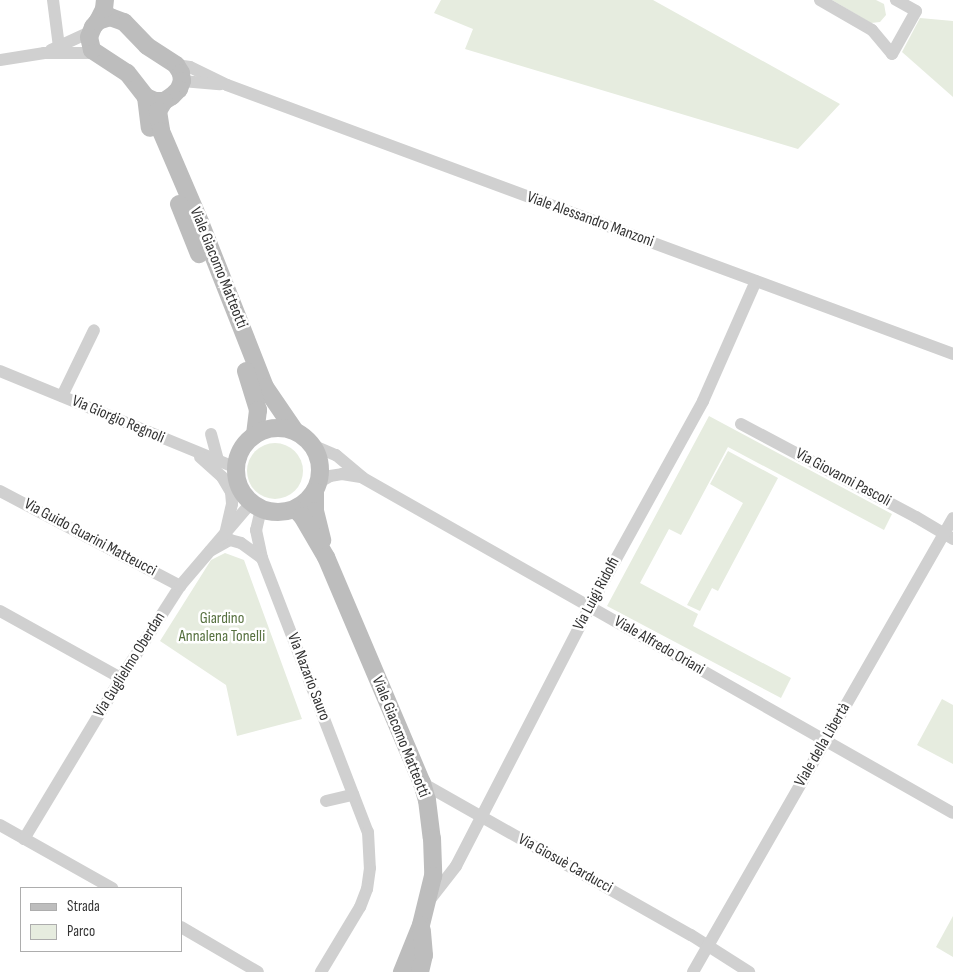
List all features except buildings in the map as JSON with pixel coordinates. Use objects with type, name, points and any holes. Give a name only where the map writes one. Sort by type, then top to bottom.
[{"type":"main road","points":[[105,0],[104,9],[94,27],[90,44],[95,53],[127,73],[146,97],[155,101],[164,101],[179,89],[179,73],[117,18],[114,0]]},
{"type":"main road","points":[[94,27],[104,18],[117,18]]},
{"type":"main road","name":"Viale Giacomo Matteotti","points":[[146,97],[151,135],[254,391],[258,410],[254,435]]},
{"type":"main road","name":"Viale Giacomo Matteotti","points":[[164,101],[158,111],[158,122],[161,131],[200,222],[265,387],[295,431]]},
{"type":"main road","points":[[276,428],[295,431],[312,445],[320,464],[317,487],[306,501],[295,509],[282,512],[256,506],[239,487],[236,468],[242,448],[254,435],[276,428]]},
{"type":"main road","name":"Viale Giacomo Matteotti","points":[[317,487],[315,511],[326,558]]},
{"type":"main road","name":"Viale Giacomo Matteotti","points":[[295,509],[302,516],[326,558],[422,783],[432,838],[433,876],[421,925],[402,972]]},
{"type":"main road","name":"Viale Giacomo Matteotti","points":[[420,972],[424,955],[421,925]]},
{"type":"street","points":[[53,0],[59,47]]},
{"type":"street","points":[[820,0],[872,30],[892,54],[919,5],[896,0]]},
{"type":"street","points":[[44,53],[59,47],[94,27]]},
{"type":"street","points":[[0,60],[44,53],[95,53]]},
{"type":"street","name":"Viale Alessandro Manzoni","points":[[179,73],[228,84],[953,354]]},
{"type":"street","name":"Via Luigi Ridolfi","points":[[428,902],[456,866],[480,816],[590,606],[703,401],[756,281]]},
{"type":"street","points":[[62,396],[94,330]]},
{"type":"street","name":"Via Giorgio Regnoli","points":[[0,371],[236,468]]},
{"type":"street","name":"Via Giovanni Pascoli","points":[[741,424],[916,517],[948,537]]},
{"type":"street","points":[[211,434],[218,461]]},
{"type":"street","name":"Viale Alfredo Oriani","points":[[312,445],[336,455],[363,478],[953,813]]},
{"type":"street","points":[[194,451],[222,477],[231,492],[232,504],[226,533]]},
{"type":"street","name":"Viale Alfredo Oriani","points":[[317,487],[330,476],[342,474],[363,478]]},
{"type":"street","name":"Via Guido Guarini Matteucci","points":[[0,491],[180,586]]},
{"type":"street","name":"Via Guglielmo Oberdan","points":[[24,839],[121,678],[180,586],[226,533],[256,506]]},
{"type":"street","name":"Via Nazario Sauro","points":[[256,506],[256,530],[262,558],[368,832],[370,868],[367,889],[360,907],[321,972]]},
{"type":"street","name":"Viale della Libertà","points":[[693,972],[825,742],[948,537],[953,518]]},
{"type":"street","points":[[210,551],[230,540],[262,558]]},
{"type":"street","points":[[0,611],[121,678]]},
{"type":"street","name":"Via Giosuè Carducci","points":[[422,783],[676,926],[750,972]]},
{"type":"street","points":[[326,801],[353,795]]},
{"type":"street","points":[[0,825],[110,887]]},
{"type":"street","points":[[182,928],[258,972]]},
{"type":"green space","points":[[441,0],[653,0],[840,104],[798,149],[465,49],[473,29],[434,13]]},
{"type":"green space","points":[[832,0],[876,0],[884,4],[886,15],[880,22],[871,23]]},
{"type":"green space","points":[[920,18],[953,21],[953,97],[902,52]]},
{"type":"green space","points":[[709,416],[892,514],[884,530],[728,447],[681,535],[669,529],[640,583],[698,614],[693,626],[791,678],[781,698],[607,606]]},
{"type":"green space","points":[[269,443],[281,443],[295,451],[303,465],[301,482],[295,491],[281,499],[269,499],[259,494],[252,487],[247,477],[247,465],[252,455],[259,448]]},
{"type":"green space","points":[[728,451],[778,478],[718,591],[712,588],[700,611],[687,605],[743,503],[710,484]]},
{"type":"green space","name":"Giardino Annalena Tonelli","points":[[225,553],[244,560],[302,719],[237,736],[226,685],[160,641],[211,560]]},
{"type":"green space","points":[[942,699],[953,705],[953,764],[917,745]]},
{"type":"green space","points":[[953,916],[953,957],[936,947]]}]
